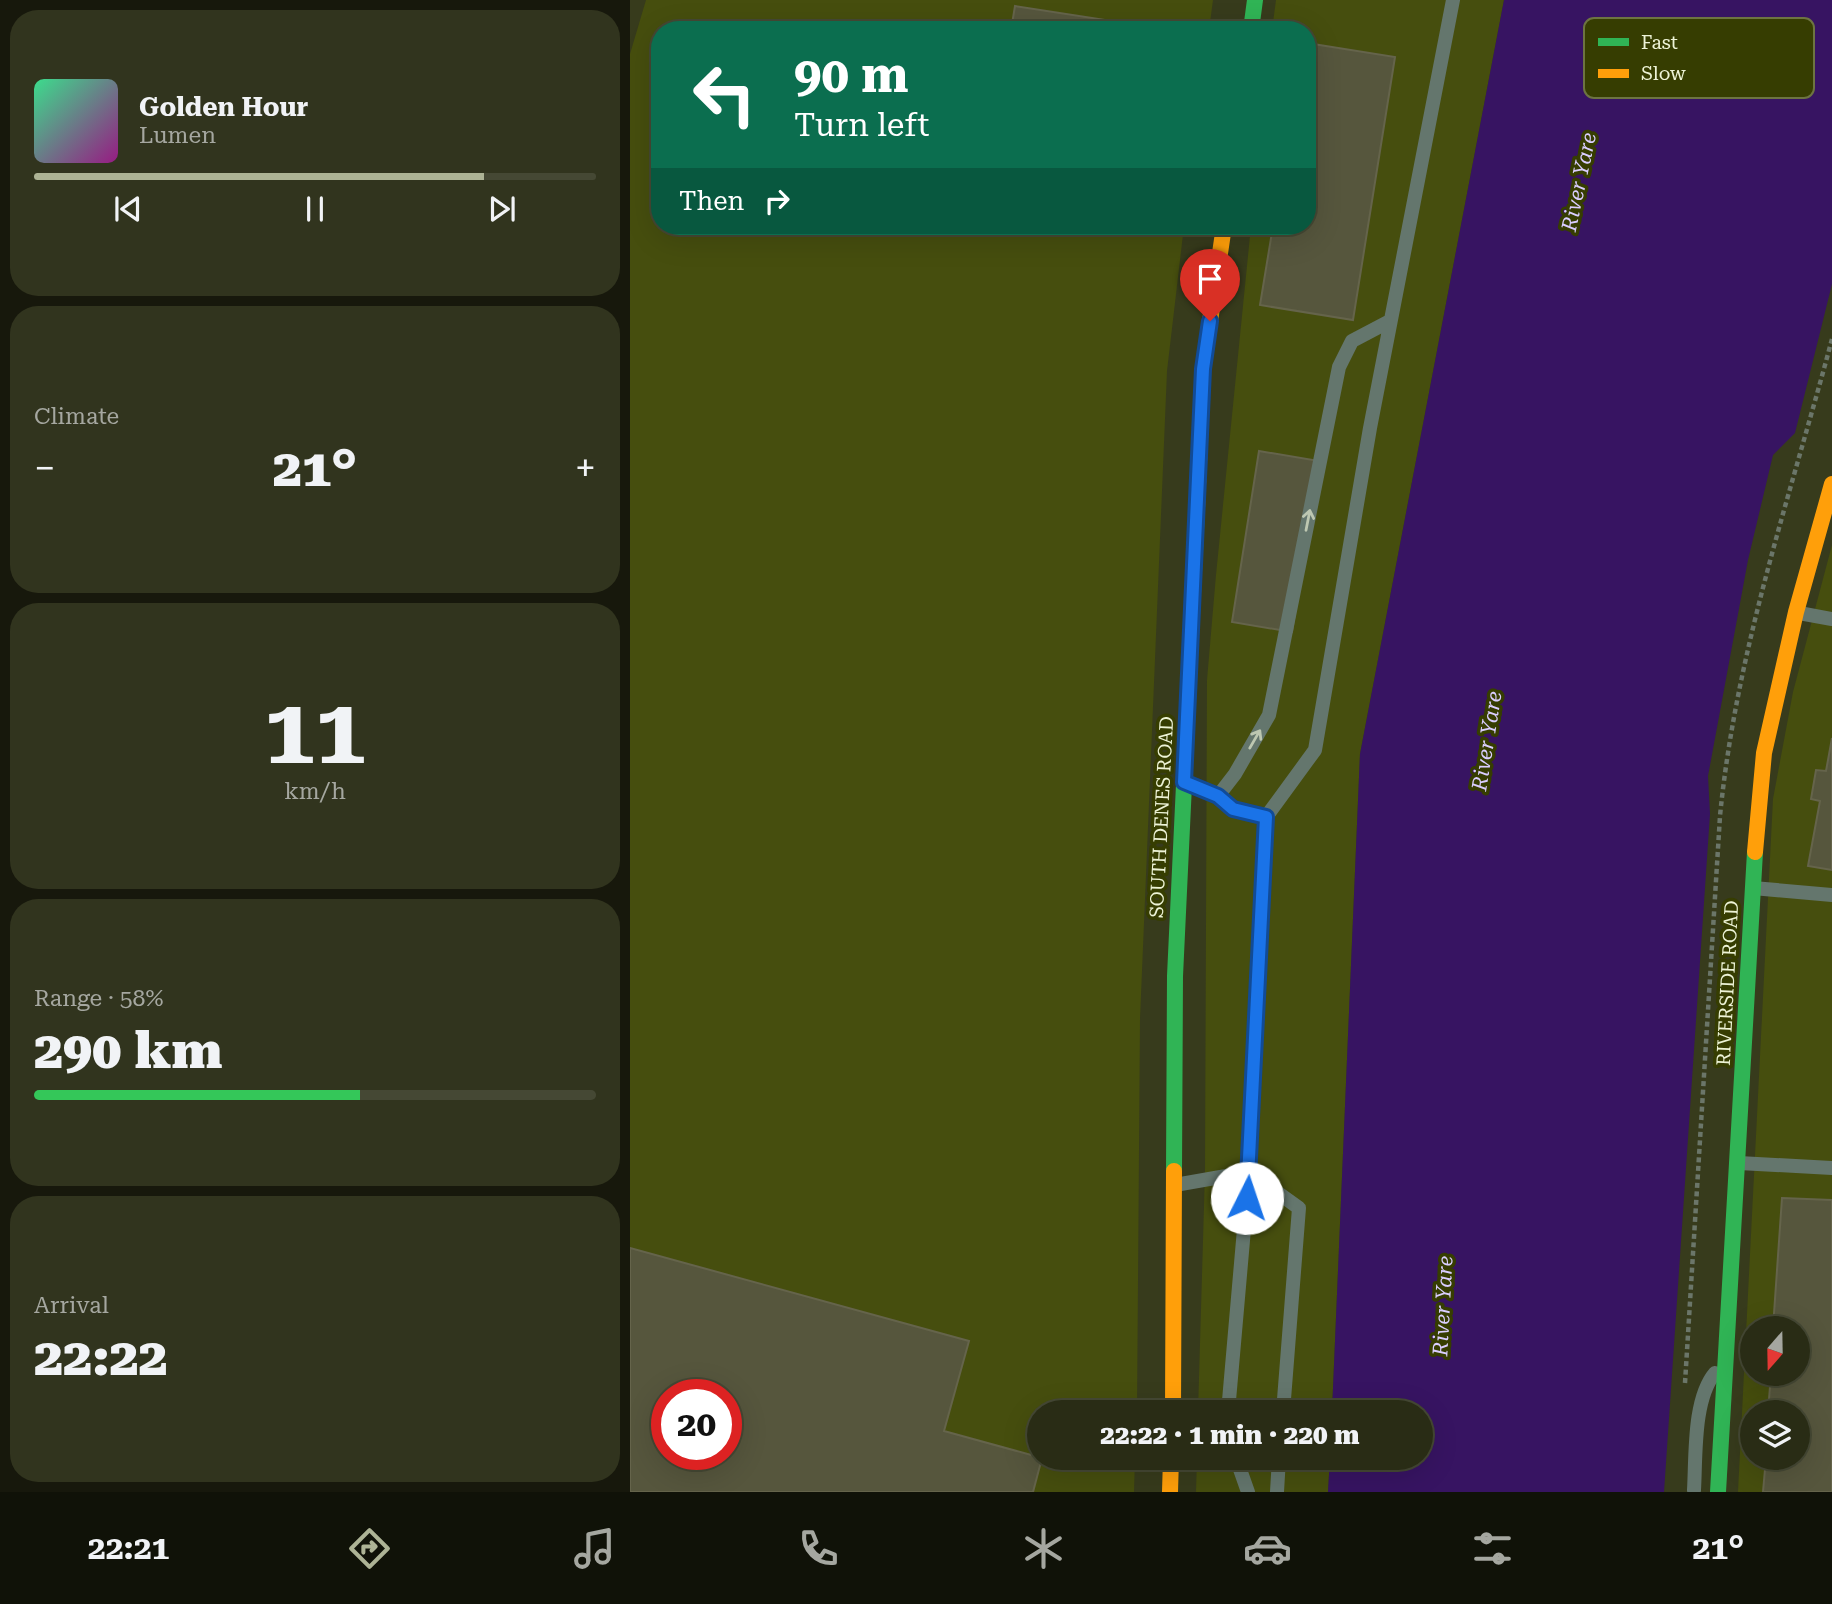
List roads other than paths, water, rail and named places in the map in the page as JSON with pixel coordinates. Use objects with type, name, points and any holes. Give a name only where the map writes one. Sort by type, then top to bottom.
[{"type":"street","points":[[1252,21],[1255,0]]},
{"type":"street","name":"SOUTH DENES ROAD","points":[[1173,1400],[1175,976],[1203,369],[1223,235]]},
{"type":"street","name":"RIVERSIDE ROAD","points":[[1718,1492],[1753,888],[1764,753],[1796,612],[1832,484]]},
{"type":"street","points":[[1170,1492],[1171,1470]]},
{"type":"lane","points":[[1229,1400],[1249,1172],[1266,817],[1315,750],[1390,321],[1454,0]]},
{"type":"lane","points":[[1218,796],[1235,774],[1269,715],[1339,367],[1352,341],[1390,321]]},
{"type":"lane","points":[[1796,612],[1832,619]]},
{"type":"lane","points":[[1184,782],[1218,796],[1233,809],[1266,817]]},
{"type":"lane","points":[[1753,888],[1832,895]]},
{"type":"lane","points":[[1739,1163],[1832,1168]]},
{"type":"lane","points":[[1173,1185],[1249,1172],[1299,1208],[1284,1400]]},
{"type":"lane","points":[[1693,1490],[1701,1396],[1708,1382],[1726,1360]]},
{"type":"lane","points":[[1240,1470],[1248,1492]]},
{"type":"lane","points":[[1277,1492],[1278,1470]]},
{"type":"water","name":"River Yare","points":[[1504,0],[1832,0],[1832,284],[1795,433],[1773,455],[1748,560],[1708,776],[1710,814],[1664,1492],[1328,1492],[1329,1470],[1433,1470],[1433,1400],[1333,1400],[1360,754]]}]
